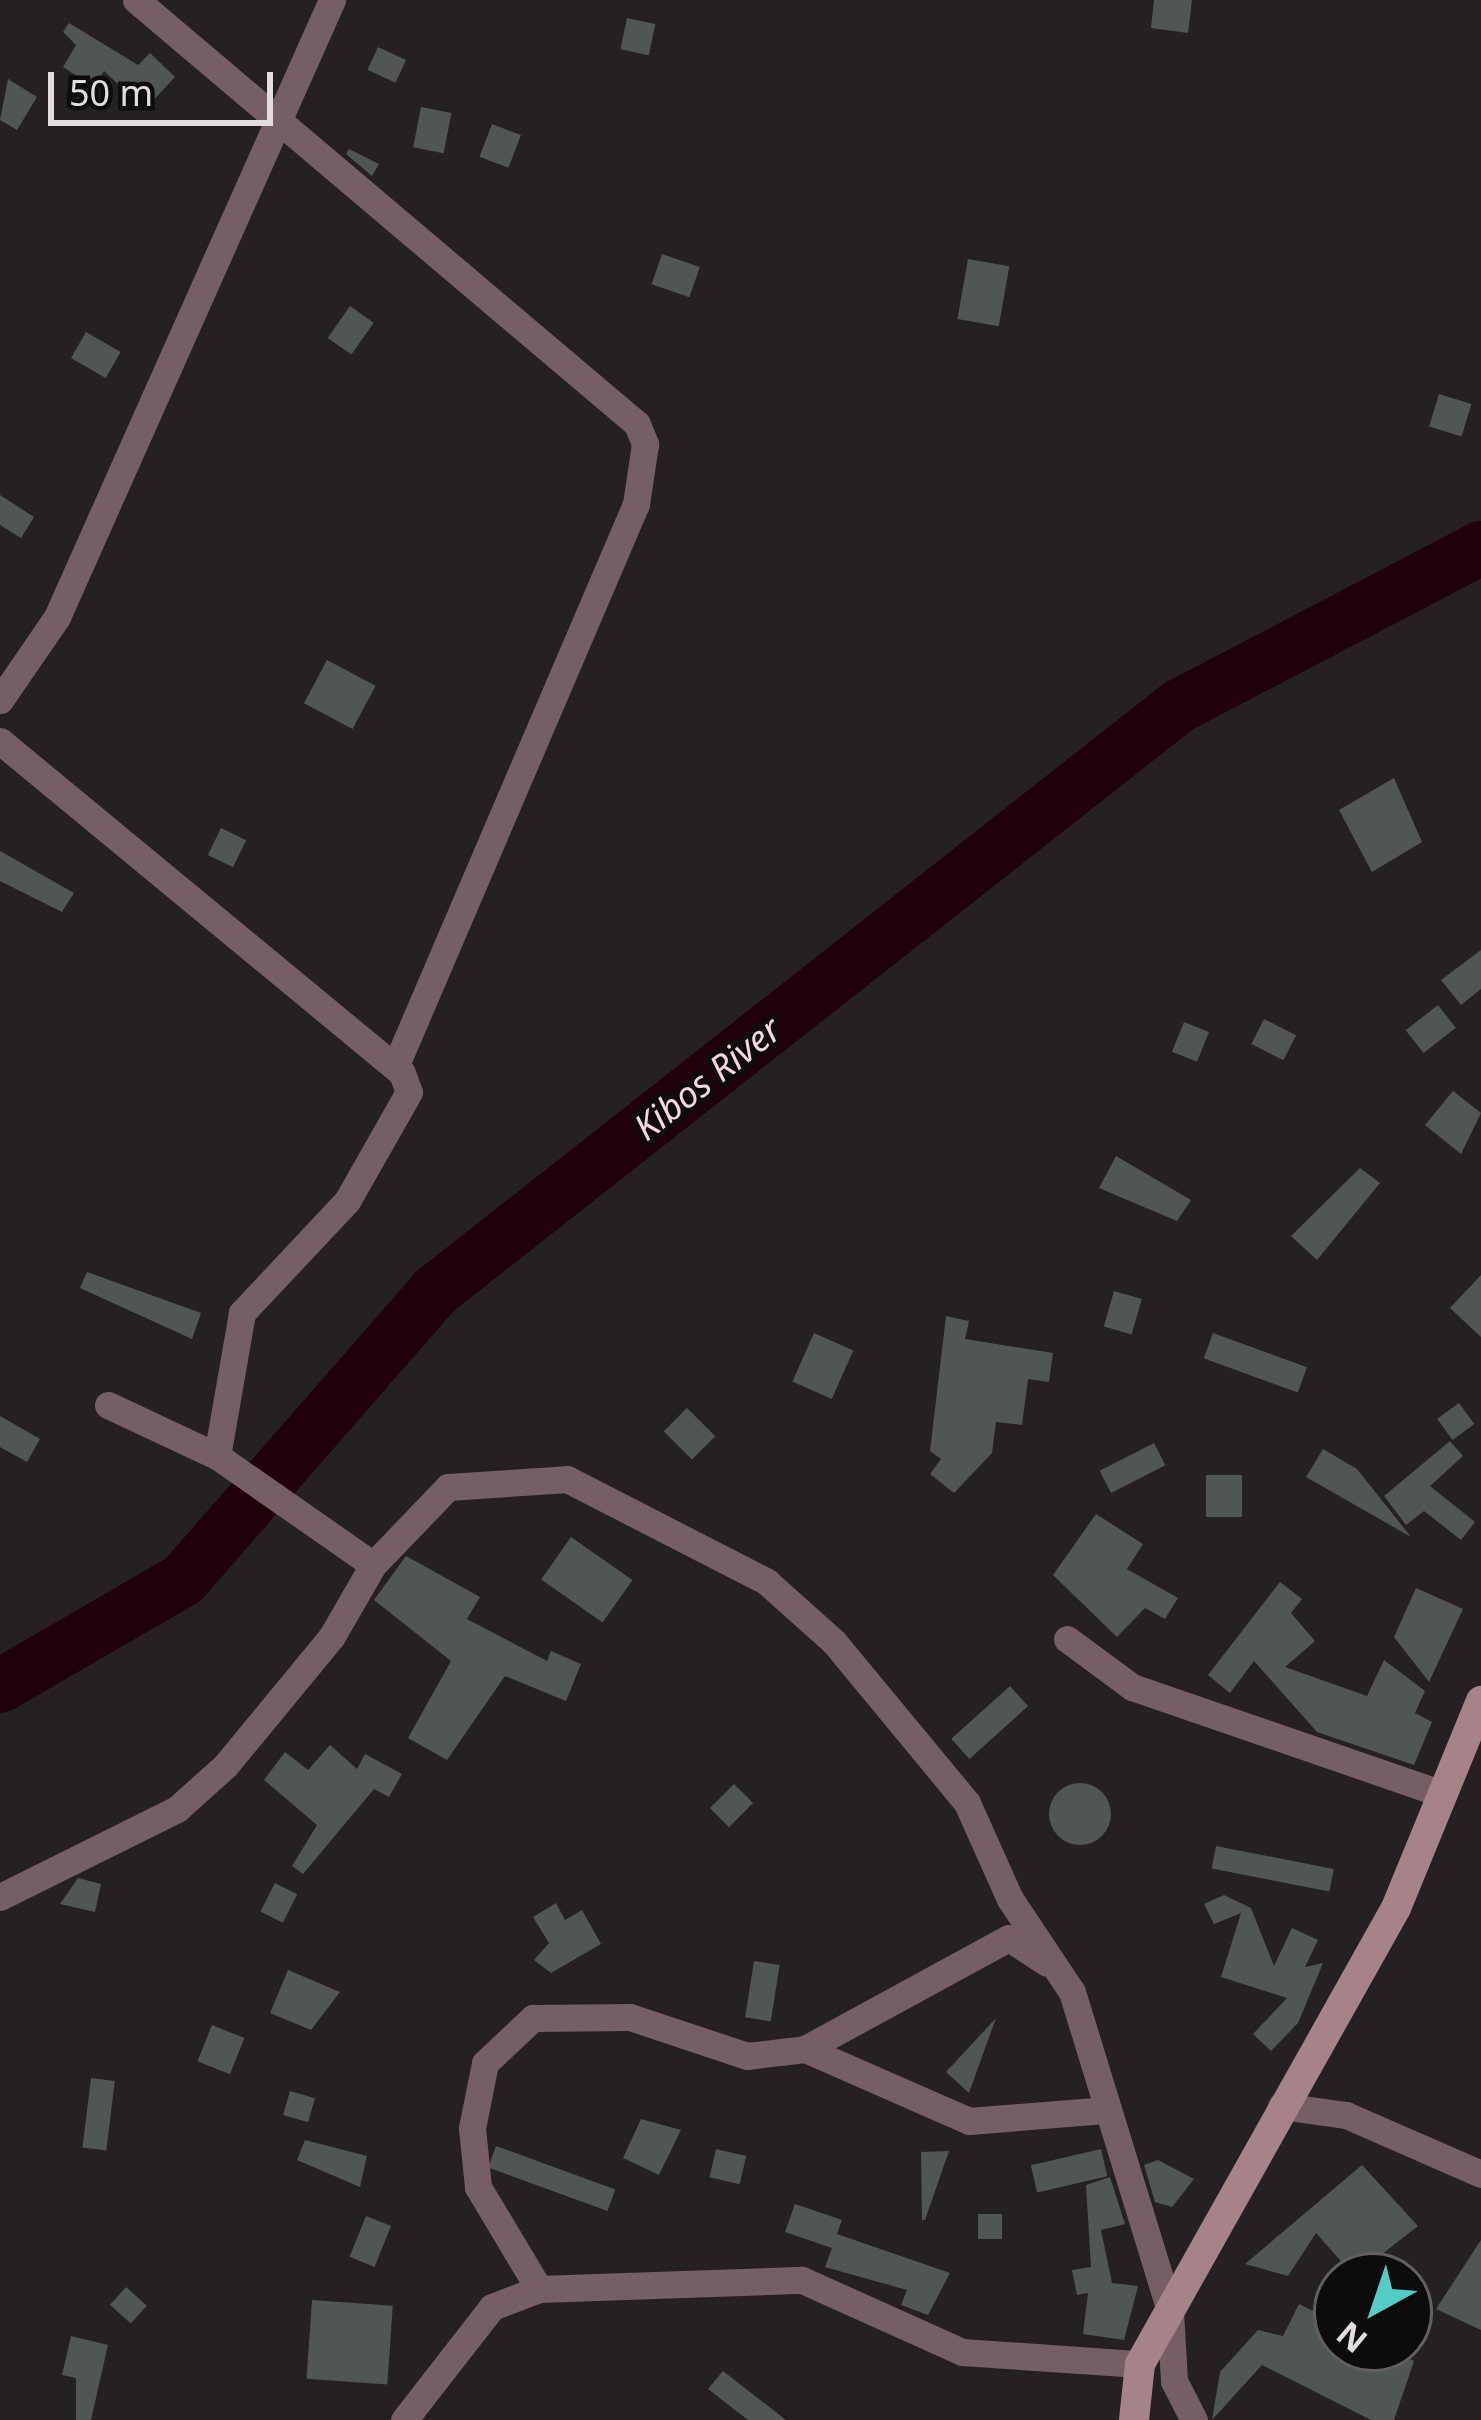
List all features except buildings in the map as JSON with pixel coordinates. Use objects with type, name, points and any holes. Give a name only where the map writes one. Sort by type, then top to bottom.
[{"type":"main road","points":[[1134,2420],[1140,2364],[1396,1908],[1481,1701]]},
{"type":"street","points":[[136,0],[281,134],[637,424],[645,444],[637,504],[395,1067]]},
{"type":"street","points":[[0,700],[57,617],[281,134],[332,0]]},
{"type":"street","points":[[0,741],[395,1067],[410,1092],[377,1157],[242,1313],[228,1463]]},
{"type":"street","points":[[107,1405],[228,1463],[340,1537],[373,1565]]},
{"type":"street","points":[[0,1898],[177,1809],[225,1766],[332,1636],[373,1565],[448,1487],[567,1479],[767,1582],[834,1642],[967,1803],[1010,1899],[1060,1970],[1170,2312],[1174,2381],[1194,2420]]},
{"type":"street","points":[[1067,1639],[1132,1687],[1443,1794]]},
{"type":"street","points":[[539,2289],[478,2187],[474,2090],[503,2039],[533,2018],[584,2010],[747,2056],[805,2049],[1009,1938],[1060,1970]]},
{"type":"street","points":[[805,2049],[969,2121],[1105,2110]]},
{"type":"street","points":[[1281,2106],[1346,2115],[1481,2174]]},
{"type":"street","points":[[404,2420],[492,2307],[539,2289],[802,2280],[962,2352],[1140,2364]]},
{"type":"waterway","name":"Kibos River","points":[[0,1686],[183,1580],[434,1292],[1179,706],[1481,548]]}]
